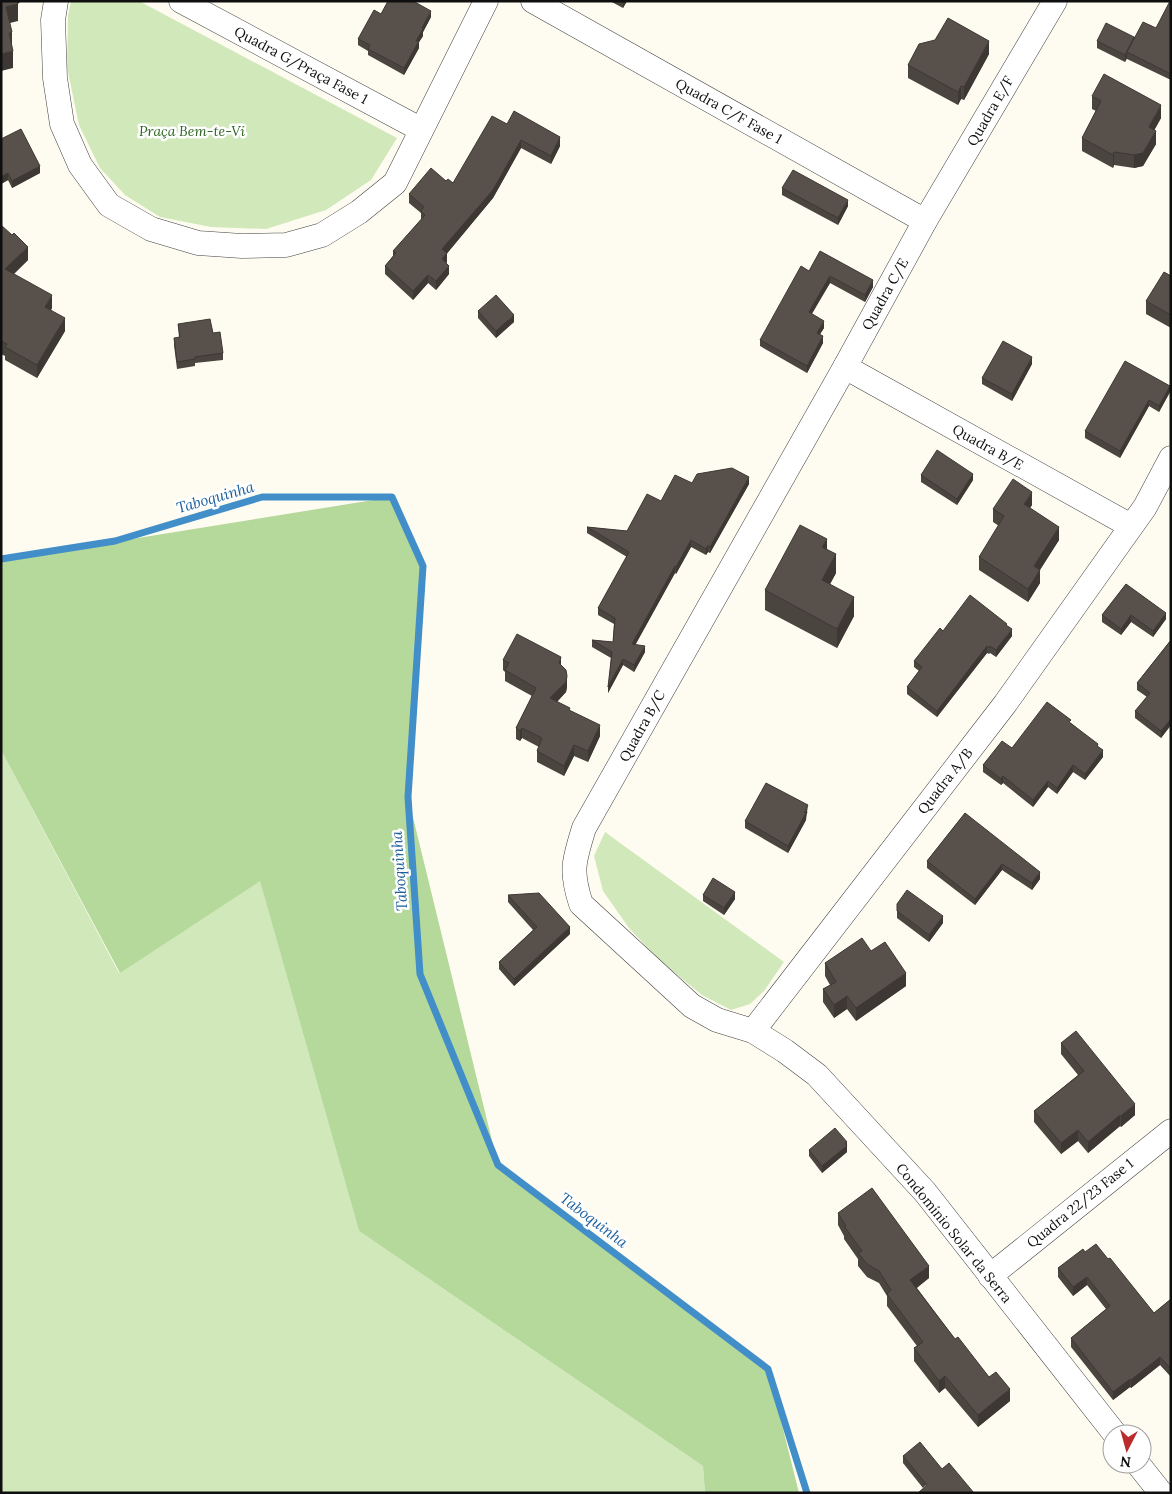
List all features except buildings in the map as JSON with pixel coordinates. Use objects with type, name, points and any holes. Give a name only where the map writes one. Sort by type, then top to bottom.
[{"type":"street","points":[[56,1],[53,20],[54,78],[62,124],[80,165],[109,205],[151,229],[198,243],[242,246],[286,245],[322,235],[359,212],[395,183],[420,129],[486,1]]},
{"type":"street","name":"Quadra G/Praça Fase 1","points":[[181,1],[420,129]]},
{"type":"street","name":"Quadra C/F Fase 1","points":[[533,1],[925,221]]},
{"type":"street","name":"Quadra E/F","points":[[925,221],[1055,1]]},
{"type":"street","name":"Quadra C/E","points":[[845,367],[925,221]]},
{"type":"street","name":"Quadra B/E","points":[[845,367],[1131,526]]},
{"type":"street","name":"Quadra B/C","points":[[753,1031],[717,1020],[692,1006],[638,958],[581,904],[575,884],[574,862],[584,828],[845,367]]},
{"type":"street","name":"Quadra A/B","points":[[753,1031],[1005,704],[1145,507],[1171,458]]},
{"type":"street","points":[[1145,507],[1171,500]]},
{"type":"street","name":"Condomínio Solar da Serra","points":[[753,1031],[785,1051],[817,1075],[926,1192],[1107,1424]]},
{"type":"street","name":"Quadra 22/23 Fase 1","points":[[990,1276],[1171,1131]]},
{"type":"street","points":[[1146,1474],[1161,1493]]},
{"type":"green space","name":"Praça Bem-te-Vi","points":[[71,1],[139,1],[397,138],[371,180],[326,210],[266,229],[211,227],[160,217],[125,195],[100,168],[79,125],[67,67],[68,16]]},
{"type":"green space","points":[[392,497],[423,566],[408,797],[498,1165],[768,1369],[799,1493],[705,1493],[703,1466],[359,1231],[260,881],[120,973],[1,750],[1,560]]},
{"type":"green space","points":[[1,750],[119,973],[260,880],[359,1231],[703,1466],[705,1493],[1,1493]]},
{"type":"green space","points":[[605,832],[784,962],[764,991],[750,1004],[731,1010],[702,995],[659,960],[629,928],[603,891],[594,856]]},
{"type":"waterway","name":"Taboquinha","points":[[1,559],[115,541],[262,497],[392,497],[423,566],[408,797],[420,974],[498,1165],[768,1369],[807,1493]]}]
